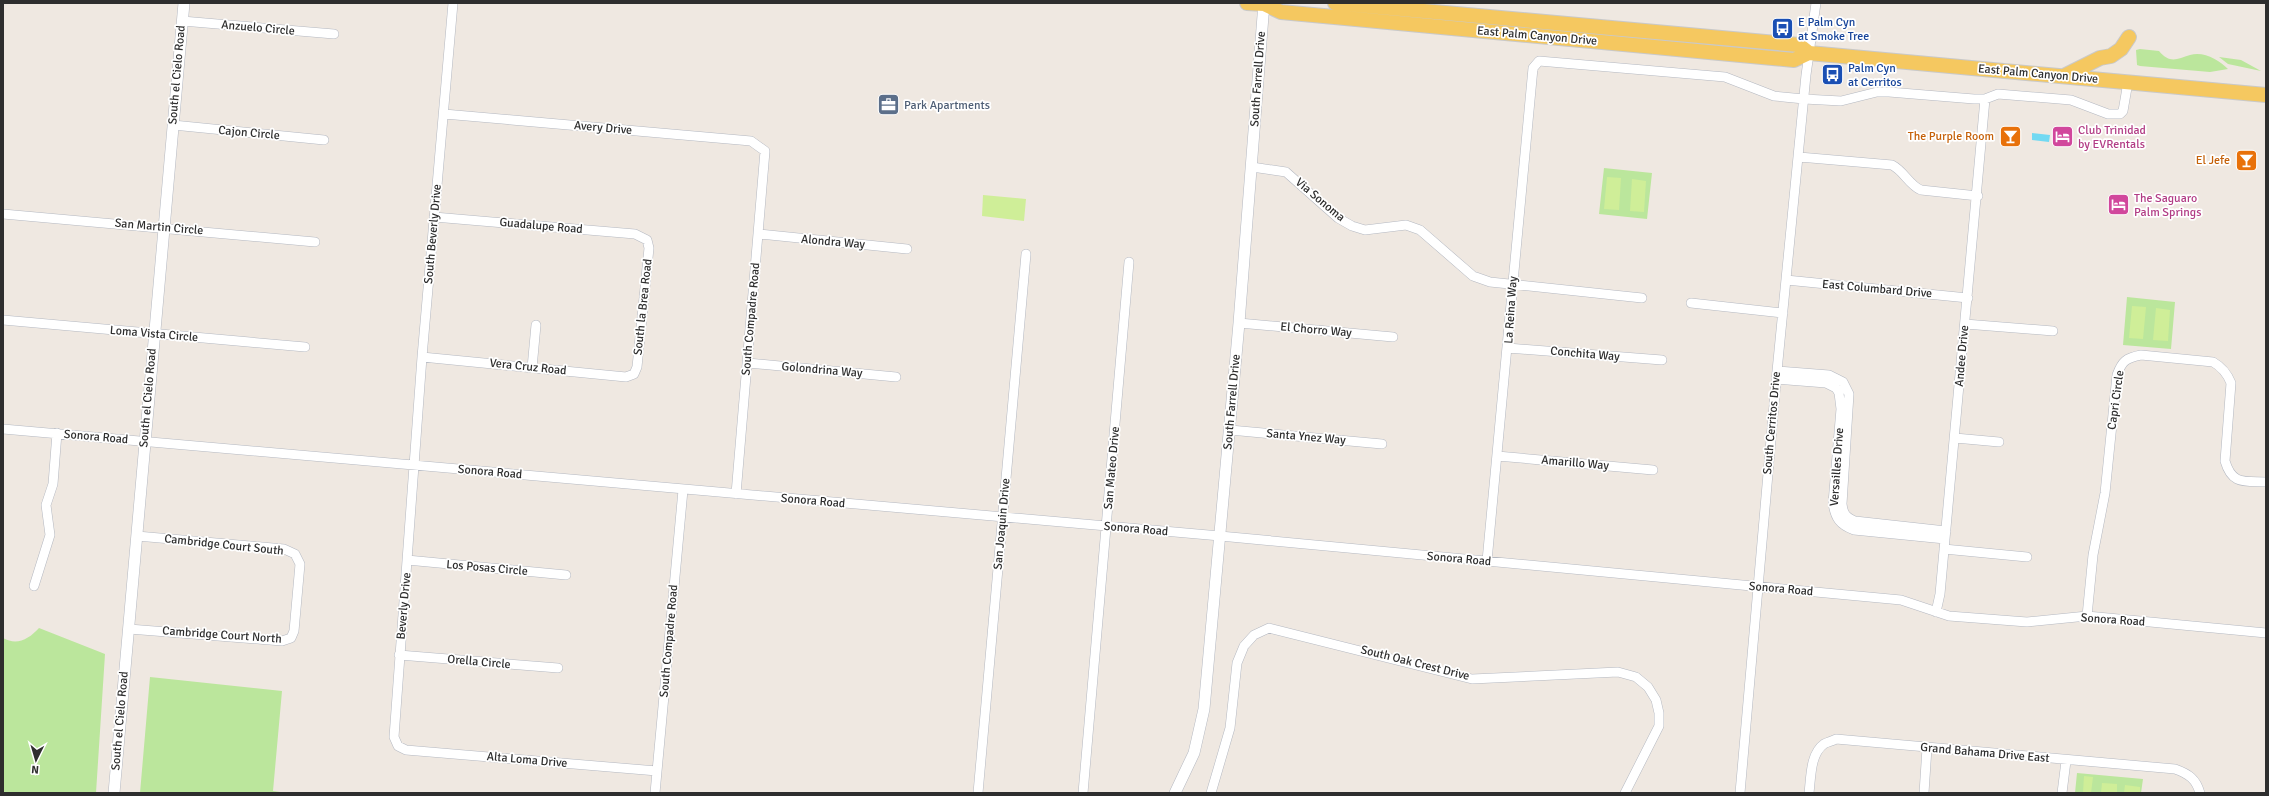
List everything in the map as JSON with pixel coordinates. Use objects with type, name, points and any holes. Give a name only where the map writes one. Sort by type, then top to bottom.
[{"type":"main road","name":"East Palm Canyon Drive","points":[[1247,3],[1266,3],[1281,12],[1794,60],[1809,53],[2266,95]]},
{"type":"main road","name":"East Palm Canyon Drive","points":[[1335,3],[1799,45],[1809,53]]},
{"type":"main road","points":[[2064,76],[2100,58],[2111,56],[2121,49],[2129,37]]},
{"type":"street","name":"South el Cielo Road","points":[[114,793],[138,536],[144,441],[184,3]]},
{"type":"street","name":"South Beverly Drive","points":[[414,465],[453,3]]},
{"type":"street","name":"South Farrell Drive","points":[[1175,793],[1194,753],[1204,709],[1230,430],[1266,3]]},
{"type":"street","name":"South Cerritos Drive","points":[[1740,793],[1757,587],[1786,280],[1804,99],[1816,3]]},
{"type":"street","name":"Anzuelo Circle","points":[[182,21],[334,34]]},
{"type":"street","name":"La Reina Way","points":[[1487,561],[1533,68],[1539,61],[1725,77],[1774,96],[1804,99]]},
{"type":"street","points":[[1804,99],[1841,101],[1877,92],[1985,99],[1998,94],[2071,100],[2108,114],[2120,114],[2125,105],[2128,82]]},
{"type":"street","name":"Andee Drive","points":[[1936,612],[1940,594],[1978,196],[1985,99]]},
{"type":"street","name":"Avery Drive","points":[[444,114],[751,141],[761,146]]},
{"type":"street","name":"Cajon Circle","points":[[173,125],[324,140]]},
{"type":"street","name":"South Compadre Road","points":[[736,494],[766,163],[765,151],[761,146]]},
{"type":"street","points":[[1799,157],[1892,165],[1900,169],[1915,188],[1921,190],[1978,196]]},
{"type":"street","name":"Via Sonoma","points":[[1252,167],[1286,172],[1338,218],[1352,226],[1365,230],[1392,225],[1406,225],[1420,230],[1473,276],[1490,282],[1642,298]]},
{"type":"street","name":"San Martin Circle","points":[[3,214],[164,227],[315,242]]},
{"type":"street","name":"Guadalupe Road","points":[[434,217],[635,234],[646,240]]},
{"type":"street","name":"Alondra Way","points":[[759,234],[907,249]]},
{"type":"street","name":"South la Brea Road","points":[[634,374],[637,367],[649,248],[646,240]]},
{"type":"street","name":"San Joaquin Drive","points":[[978,793],[1026,254]]},
{"type":"street","name":"San Mateo Drive","points":[[1083,793],[1130,262]]},
{"type":"street","name":"East Columbard Drive","points":[[1786,280],[1968,298]]},
{"type":"street","points":[[1691,303],[1783,313]]},
{"type":"street","name":"Loma Vista Circle","points":[[3,320],[305,347]]},
{"type":"street","name":"El Chorro Way","points":[[1239,323],[1393,337]]},
{"type":"street","points":[[1965,324],[2053,331]]},
{"type":"street","points":[[532,368],[536,325]]},
{"type":"street","name":"Conchita Way","points":[[1508,348],[1662,360]]},
{"type":"street","name":"Capri Circle","points":[[2087,616],[2093,555],[2105,493],[2117,375],[2122,362],[2129,357],[2141,355],[2212,362],[2220,366],[2227,373],[2231,382],[2225,461],[2229,473],[2238,480],[2266,482]]},
{"type":"street","name":"Vera Cruz Road","points":[[422,357],[626,377],[634,374]]},
{"type":"street","name":"Golondrina Way","points":[[748,363],[896,377]]},
{"type":"street","name":"Versailles Drive","points":[[1777,375],[1829,375],[1843,382],[1849,394],[1842,504],[1843,512],[1846,517],[1855,521],[1945,535]]},
{"type":"street","name":"Sonora Road","points":[[3,429],[683,490],[1220,536],[1901,600],[1949,616],[2027,622],[2087,616],[2266,633]]},
{"type":"street","name":"Santa Ynez Way","points":[[1230,430],[1382,444]]},
{"type":"street","points":[[34,586],[50,535],[46,505],[53,484],[58,433]]},
{"type":"street","points":[[1954,438],[1999,442]]},
{"type":"street","name":"Amarillo Way","points":[[1497,456],[1653,470]]},
{"type":"street","name":"Beverly Drive","points":[[398,746],[394,737],[414,465]]},
{"type":"street","name":"South Compadre Road","points":[[655,793],[683,490]]},
{"type":"street","name":"Cambridge Court South","points":[[138,536],[284,549],[295,554],[300,564],[298,591]]},
{"type":"street","points":[[1944,549],[2027,557]]},
{"type":"street","name":"Los Posas Circle","points":[[407,560],[566,575]]},
{"type":"street","name":"Cambridge Court North","points":[[129,629],[282,641],[291,638],[294,631],[298,591]]},
{"type":"street","name":"South Oak Crest Drive","points":[[1211,793],[1230,728],[1236,663],[1244,646],[1254,635],[1269,628],[1283,630],[1472,679],[1618,672],[1636,677],[1648,687],[1656,700],[1659,726],[1625,793]]},
{"type":"street","name":"Orella Circle","points":[[400,655],[558,668]]},
{"type":"street","name":"Grand Bahama Drive East","points":[[1809,793],[1812,766],[1823,744],[1836,739],[2066,761],[2175,769],[2186,773],[2196,781],[2200,793]]},
{"type":"street","name":"Alta Loma Drive","points":[[398,746],[406,750],[657,771]]},
{"type":"street","points":[[1924,793],[1926,748]]},
{"type":"street","points":[[2062,793],[2066,761]]},
{"type":"green space","points":[[2136,50],[2159,51],[2170,59],[2177,59],[2195,54],[2206,55],[2220,62],[2228,69],[2210,72],[2140,66],[2137,65]]},
{"type":"green space","points":[[2219,57],[2241,60],[2261,71],[2228,64]]},
{"type":"green space","points":[[1604,168],[1652,173],[1647,219],[1599,214]]},
{"type":"green space","points":[[1607,177],[1621,178],[1619,210],[1604,209]]},
{"type":"green space","points":[[1632,179],[1646,181],[1644,212],[1630,211]]},
{"type":"green space","points":[[983,195],[1026,199],[1024,221],[982,216]]},
{"type":"green space","points":[[2127,297],[2175,302],[2171,349],[2123,345]]},
{"type":"green space","points":[[2132,306],[2146,307],[2143,339],[2129,338]]},
{"type":"green space","points":[[2156,308],[2170,310],[2168,341],[2153,340]]},
{"type":"green space","points":[[39,628],[105,654],[96,793],[3,793],[3,638],[13,641],[22,640],[27,638]]},
{"type":"green space","points":[[150,677],[282,691],[273,791],[288,793],[140,793]]},
{"type":"green space","points":[[2077,773],[2143,779],[2141,793],[2075,793]]},
{"type":"green space","points":[[2084,776],[2093,777],[2091,793],[2083,793]]},
{"type":"green space","points":[[2102,783],[2117,784],[2117,793],[2101,793]]},
{"type":"green space","points":[[2125,785],[2140,787],[2140,793],[2124,793]]},
{"type":"water","points":[[2032,133],[2050,135],[2049,142],[2032,140]]},
{"type":"place","name":"E Palm Cyn at Smoke Tree","points":[[1782,29]]},
{"type":"place","name":"Palm Cyn at Cerritos","points":[[1833,75]]},
{"type":"place","name":"Park Apartments","points":[[888,105]]},
{"type":"place","name":"The Purple Room","points":[[2010,136]]},
{"type":"place","name":"Club Trinidad by EVRentals","points":[[2062,137]]},
{"type":"place","name":"El Jefe","points":[[2246,160]]},
{"type":"place","name":"The Saguaro Palm Springs","points":[[2119,205]]}]
